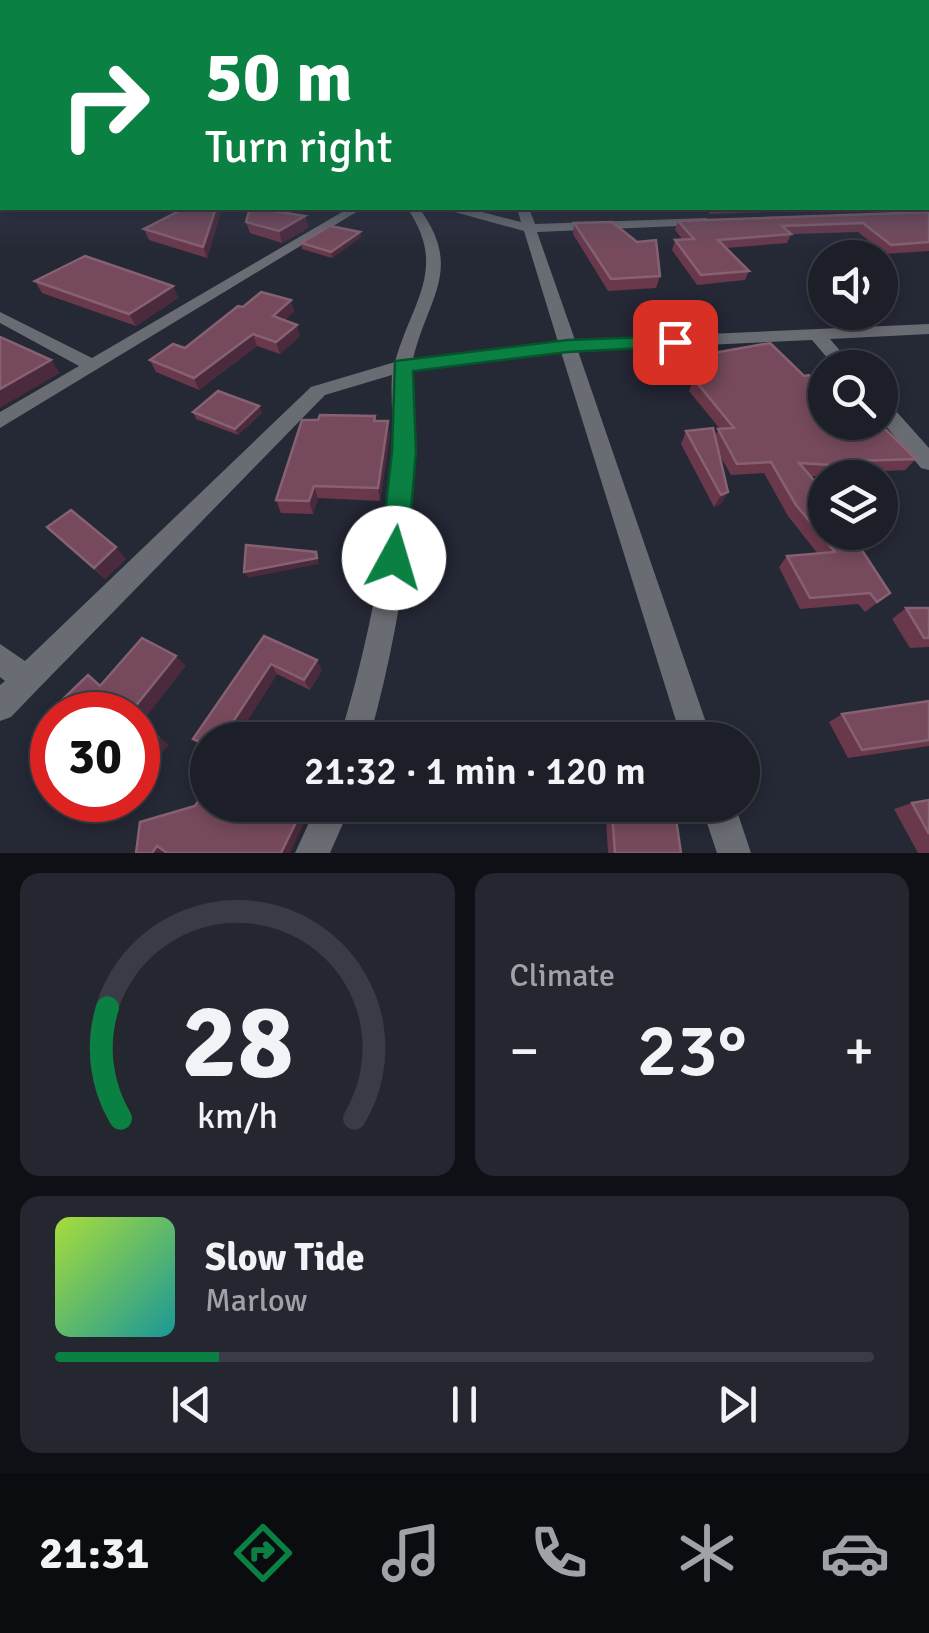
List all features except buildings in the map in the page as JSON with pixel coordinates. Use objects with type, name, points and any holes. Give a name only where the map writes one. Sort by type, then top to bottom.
[{"type":"street","points":[[0,421],[354,210]]},
{"type":"street","points":[[360,722],[372,684],[390,593],[404,452],[402,366],[428,296],[435,263],[433,241],[414,210]]},
{"type":"street","points":[[462,210],[529,228],[720,220]]},
{"type":"street","points":[[524,210],[691,722]]},
{"type":"street","points":[[0,317],[92,365]]},
{"type":"street","points":[[0,706],[318,391],[402,366],[568,346],[929,329]]},
{"type":"street","points":[[818,336],[830,350]]},
{"type":"street","points":[[898,427],[929,462]]},
{"type":"street","points":[[0,658],[26,680]]},
{"type":"street","points":[[312,853],[326,822]]},
{"type":"street","points":[[724,822],[734,853]]},
{"type":"route","points":[[394,558],[404,452],[402,366],[568,346],[675,342]]}]
